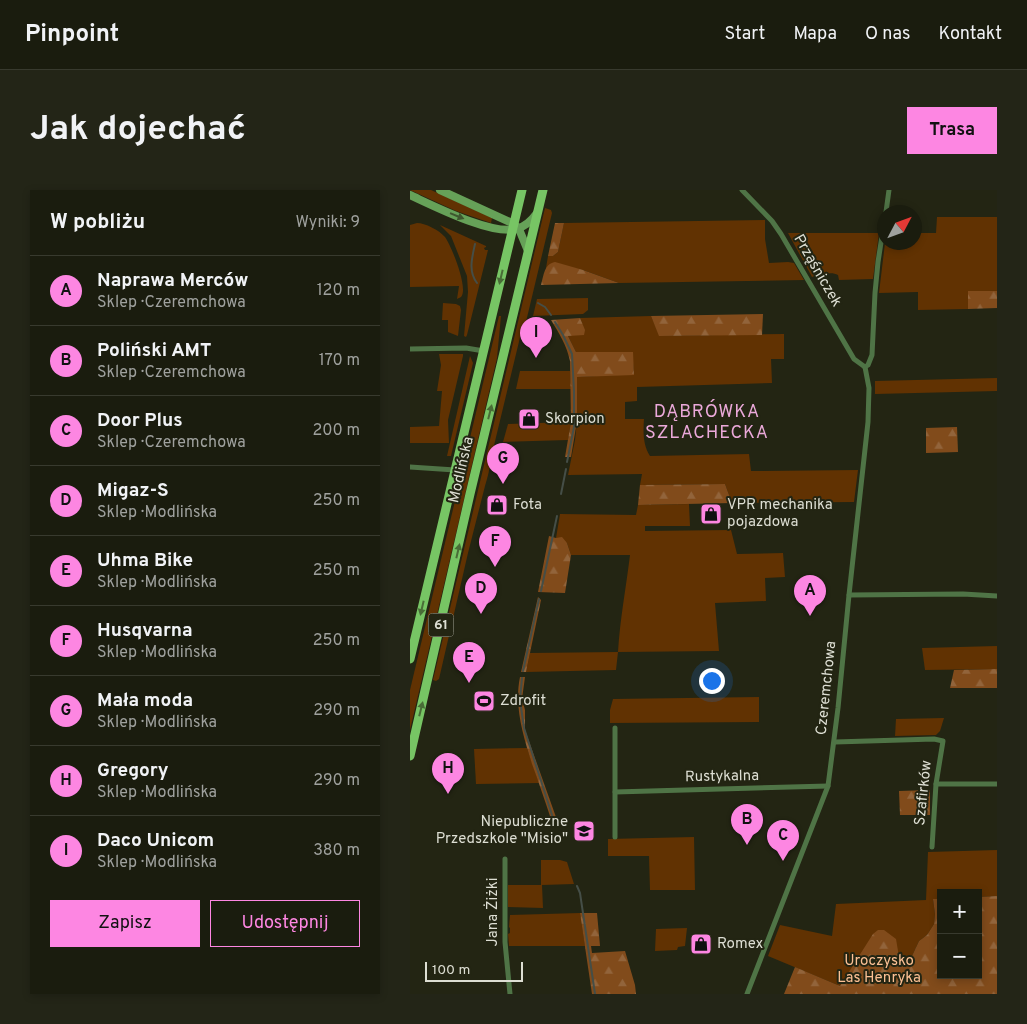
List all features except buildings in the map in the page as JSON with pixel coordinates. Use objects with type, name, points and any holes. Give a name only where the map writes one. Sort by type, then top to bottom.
[{"type":"main road","name":"Modlińska","points":[[410,658],[508,248],[515,227],[522,190]]},
{"type":"main road","name":"Modlińska","points":[[410,756],[528,251],[544,190]]},
{"type":"street","points":[[440,190],[496,215],[515,227],[528,251]]},
{"type":"street","name":"Prząśniczek","points":[[742,190],[772,221],[781,234],[854,359],[864,367]]},
{"type":"street","points":[[887,205],[890,190]]},
{"type":"street","points":[[410,195],[465,219],[501,231],[508,241],[508,248]]},
{"type":"street","points":[[496,215],[503,216],[509,214],[518,205]]},
{"type":"street","points":[[493,227],[515,227],[528,224],[537,213]]},
{"type":"street","points":[[864,367],[868,365],[872,355],[875,293],[880,250]]},
{"type":"street","points":[[410,349],[466,348],[484,351]]},
{"type":"street","name":"Czeremchowa","points":[[747,994],[828,786],[835,742],[868,422],[869,394],[864,367]]},
{"type":"street","points":[[410,467],[455,470]]},
{"type":"street","points":[[849,595],[962,594],[997,596]]},
{"type":"street","points":[[615,728],[615,837]]},
{"type":"street","name":"Szafirków","points":[[835,742],[943,740],[936,784],[932,847]]},
{"type":"street","points":[[936,784],[997,784]]},
{"type":"street","name":"Rustykalna","points":[[615,792],[828,786]]},
{"type":"street","name":"Jana Żiżki","points":[[505,859],[505,942],[510,994]]},
{"type":"shaded area","points":[[410,190],[431,190],[492,218],[491,223],[456,211]]},
{"type":"shaded area","points":[[545,208],[551,210],[552,213],[525,326],[523,325],[439,679],[436,681],[433,680]]},
{"type":"shaded area","points":[[937,217],[997,217],[997,291],[968,292],[968,309],[918,310],[918,292],[879,293],[884,250],[922,250],[922,233],[936,233]]},
{"type":"shaded area","points":[[765,220],[765,239],[769,263],[794,263],[804,280],[619,283],[583,270],[546,268],[548,256],[553,256],[558,252],[564,223]]},
{"type":"shaded area","points":[[417,223],[436,229],[448,242],[455,257],[463,285],[461,297],[457,299],[459,286],[410,287],[410,225]]},
{"type":"shaded area","points":[[440,225],[486,246],[485,250],[488,250],[466,337],[464,336],[468,292],[467,276],[451,236]]},
{"type":"shaded area","points":[[788,233],[877,233],[873,279],[839,280],[838,275],[832,273],[812,277]]},
{"type":"shaded area","points":[[588,298],[588,310],[583,314],[533,316],[537,299]]},
{"type":"shaded area","points":[[443,303],[460,306],[458,336],[448,332],[448,320],[442,320]]},
{"type":"shaded area","points":[[499,316],[501,316],[497,358],[410,730],[410,690]]},
{"type":"shaded area","points":[[651,316],[660,336],[784,334],[784,359],[771,359],[772,383],[637,387],[637,401],[625,402],[625,419],[644,419],[644,438],[650,456],[749,454],[751,471],[858,470],[854,502],[732,503],[725,484],[640,485],[642,474],[568,475],[577,421],[577,377],[634,374],[632,352],[576,352],[568,336],[584,330],[580,318]]},
{"type":"shaded area","points":[[439,354],[463,354],[448,420],[449,443],[410,443],[410,427],[439,426],[442,391],[437,391],[441,365]]},
{"type":"shaded area","points":[[470,356],[473,363],[451,456],[447,456]]},
{"type":"shaded area","points":[[520,371],[570,371],[571,389],[516,389]]},
{"type":"shaded area","points":[[997,378],[997,391],[875,394],[875,381]]},
{"type":"shaded area","points":[[571,422],[568,440],[503,442],[508,424]]},
{"type":"shaded area","points":[[689,504],[690,526],[645,526],[645,531],[731,530],[737,554],[783,553],[785,577],[765,578],[766,601],[715,603],[719,651],[618,652],[630,555],[571,555],[567,543],[556,538],[560,514],[636,515],[638,505]]},
{"type":"shaded area","points":[[997,646],[997,669],[925,670],[922,648]]},
{"type":"shaded area","points":[[618,652],[616,670],[526,672],[530,653]]},
{"type":"shaded area","points":[[759,697],[759,722],[610,723],[610,710],[613,699]]},
{"type":"shaded area","points":[[944,718],[940,731],[936,735],[895,736],[896,719]]},
{"type":"shaded area","points":[[527,748],[539,783],[476,784],[474,749]]},
{"type":"shaded area","points":[[694,837],[695,890],[650,890],[649,856],[608,856],[608,839]]},
{"type":"shaded area","points":[[997,850],[997,896],[982,897],[982,889],[937,889],[937,899],[933,899],[934,924],[927,935],[919,941],[912,956],[899,957],[840,986],[768,956],[780,925],[832,936],[836,904],[926,900],[928,852]]},
{"type":"shaded area","points":[[541,860],[567,862],[574,884],[542,885],[543,908],[508,907],[508,885],[541,885]]},
{"type":"shaded area","points":[[580,913],[585,946],[509,946],[510,915]]},
{"type":"shaded area","points":[[687,928],[685,946],[678,947],[677,950],[655,951],[656,929]]},
{"type":"green space","points":[[555,223],[564,223],[558,252],[553,256],[548,256]]},
{"type":"green space","points":[[555,262],[619,283],[541,285],[547,268],[551,263]]},
{"type":"green space","points":[[968,291],[997,291],[997,308],[968,309]]},
{"type":"green space","points":[[763,314],[762,335],[659,336],[651,316]]},
{"type":"green space","points":[[580,318],[585,330],[584,335],[568,336],[576,352],[633,352],[634,375],[577,377],[577,421],[571,457],[565,457],[571,422],[570,361],[565,345],[551,320]]},
{"type":"green space","points":[[957,427],[958,452],[926,453],[926,428]]},
{"type":"green space","points":[[725,484],[732,503],[638,505],[640,485]]},
{"type":"green space","points":[[549,536],[562,537],[567,543],[571,555],[565,593],[538,592]]},
{"type":"green space","points":[[538,597],[541,600],[526,672],[521,672]]},
{"type":"green space","points":[[997,669],[997,688],[950,688],[954,670]]},
{"type":"green space","points":[[520,677],[525,677],[522,699],[525,710],[525,730],[557,820],[551,819],[523,732],[518,699]]},
{"type":"green space","points":[[930,790],[930,815],[900,815],[899,791]]},
{"type":"green space","name":"Uroczysko Las Henryka","points":[[997,896],[997,994],[784,994],[795,967],[840,986],[873,934],[878,930],[884,930],[896,939],[899,957],[912,956],[919,941],[927,935],[934,924],[933,899],[937,899],[937,979],[982,979],[982,897]]},
{"type":"green space","points":[[580,913],[597,913],[600,946],[591,946],[592,953],[625,951],[636,994],[592,994]]},
{"type":"waterway","points":[[475,244],[472,274],[477,283]]},
{"type":"waterway","points":[[538,303],[545,307],[551,315]]},
{"type":"waterway","points":[[555,322],[572,354],[574,427],[567,462]]},
{"type":"waterway","points":[[561,494],[566,469]]},
{"type":"waterway","points":[[541,591],[557,516]]},
{"type":"waterway","points":[[523,671],[539,599]]},
{"type":"waterway","points":[[522,678],[520,700],[524,728],[553,818]]},
{"type":"waterway","points":[[577,886],[580,893],[595,994]]},
{"type":"place","name":"Daco Unicom","points":[[536,358]]},
{"type":"place","name":"Skorpion","points":[[529,419]]},
{"type":"place","name":"Mała moda","points":[[503,484]]},
{"type":"place","name":"Fota","points":[[497,505]]},
{"type":"place","name":"VPR mechanika pojazdowa","points":[[711,514]]},
{"type":"place","name":"Husqvarna","points":[[495,567]]},
{"type":"place","name":"Migaz-S","points":[[481,614]]},
{"type":"place","name":"Naprawa Merców","points":[[810,616]]},
{"type":"place","name":"Uhma Bike","points":[[469,683]]},
{"type":"place","name":"Zdrofit","points":[[484,701]]},
{"type":"place","name":"Gregory","points":[[448,794]]},
{"type":"place","name":"Niepubliczne Przedszkole \"Misio\"","points":[[584,831]]},
{"type":"place","name":"Poliński AMT","points":[[747,845]]},
{"type":"place","name":"Door Plus","points":[[783,861]]},
{"type":"place","name":"Romex","points":[[701,944]]},
{"type":"district","name":"DĄBRÓWKA SZLACHECKA","points":[[707,422]]}]
